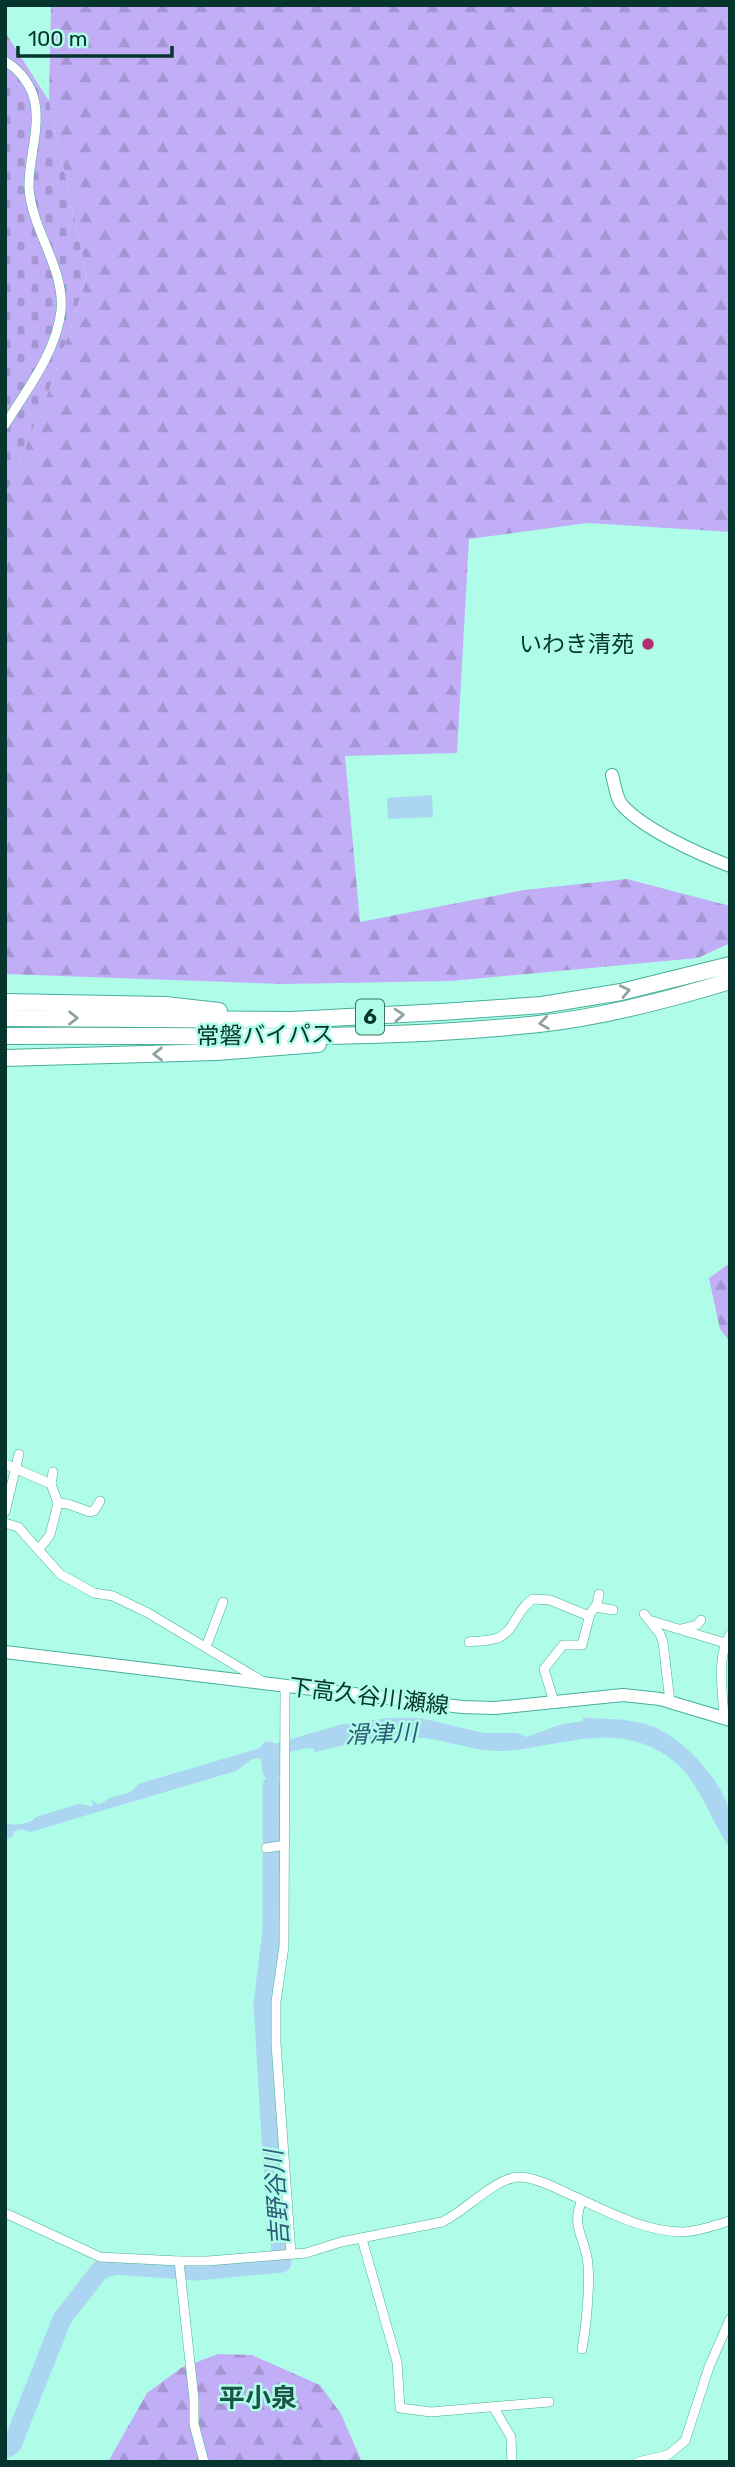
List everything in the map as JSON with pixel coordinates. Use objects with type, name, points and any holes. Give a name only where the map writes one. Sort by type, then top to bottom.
[{"type":"highway","name":"常磐バイパス","points":[[5,1018],[292,1020],[542,1005],[621,992],[730,965]]},
{"type":"highway","name":"常磐バイパス","points":[[5,1036],[397,1034],[541,1024],[625,1009],[730,981]]},
{"type":"highway","points":[[5,1002],[165,1004],[292,1020]]},
{"type":"highway","points":[[5,1058],[216,1052],[328,1044],[397,1034]]},
{"type":"main road","points":[[612,775],[623,807],[653,829],[730,866]]},
{"type":"main road","name":"下高久谷川瀬線","points":[[5,1652],[462,1707],[495,1708],[623,1695],[643,1696],[727,1719]]},
{"type":"street","points":[[5,61],[13,66],[28,85],[35,104],[29,188],[34,212],[60,287],[61,310],[53,345],[5,425]]},
{"type":"street","points":[[5,1512],[10,1466],[19,1454]]},
{"type":"street","points":[[10,1466],[51,1484]]},
{"type":"street","points":[[38,1549],[51,1535],[58,1503],[51,1484],[53,1472]]},
{"type":"street","points":[[58,1503],[90,1512],[94,1511],[100,1501]]},
{"type":"street","points":[[5,1523],[18,1527],[60,1574],[79,1586],[94,1593],[113,1596],[139,1609],[266,1683]]},
{"type":"street","points":[[554,1702],[544,1669],[563,1645],[582,1645],[589,1616],[599,1594]]},
{"type":"street","points":[[469,1642],[503,1635],[522,1608],[533,1599],[550,1600],[589,1616]]},
{"type":"street","points":[[206,1647],[223,1602]]},
{"type":"street","points":[[595,1607],[613,1610]]},
{"type":"street","points":[[670,1702],[663,1642],[647,1617],[680,1630],[727,1638],[727,1719]]},
{"type":"street","points":[[680,1630],[697,1625],[702,1620]]},
{"type":"street","points":[[285,1685],[282,1846],[284,1946],[276,2001],[285,2254]]},
{"type":"street","points":[[267,1848],[282,1846]]},
{"type":"street","points":[[5,2213],[100,2257],[180,2267],[219,2260],[306,2253],[341,2242],[442,2222],[456,2216],[491,2188],[518,2177],[547,2185],[644,2227],[685,2232],[730,2221]]},
{"type":"street","points":[[582,2200],[576,2217],[586,2253],[588,2279],[582,2349]]},
{"type":"street","points":[[362,2239],[397,2362],[400,2408],[431,2412],[549,2402]]},
{"type":"street","points":[[180,2267],[194,2399],[194,2424],[204,2462]]},
{"type":"street","points":[[638,2462],[668,2455],[685,2441],[709,2367],[730,2319]]},
{"type":"street","points":[[494,2407],[511,2437],[512,2462]]},
{"type":"green space","points":[[51,5],[730,5],[730,532],[588,523],[469,539],[457,753],[345,756],[360,922],[524,890],[627,879],[730,906],[730,943],[698,958],[451,981],[283,984],[5,974],[6,494],[53,380],[87,277],[49,101]]},
{"type":"green space","points":[[5,32],[49,101],[87,277],[53,380],[5,501]]},
{"type":"green space","points":[[730,1263],[730,1342],[720,1329],[709,1278]]},
{"type":"green space","points":[[218,2354],[252,2355],[320,2385],[341,2414],[362,2462],[108,2462],[147,2393],[181,2368]]},
{"type":"water","points":[[432,795],[433,817],[388,819],[387,798]]},
{"type":"water","name":"滑津川","points":[[388,1718],[420,1718],[484,1733],[517,1733],[526,1737],[562,1724],[583,1721],[583,1718],[628,1720],[654,1727],[678,1741],[712,1776],[727,1803],[730,1815],[730,1848],[692,1782],[672,1760],[640,1743],[601,1737],[503,1751],[411,1737],[369,1740],[315,1752],[313,1748],[304,1749],[290,1752],[272,1762],[260,1758],[252,1759],[236,1771],[30,1832],[22,1829],[15,1831],[12,1837],[5,1839],[5,1824],[26,1823],[36,1817],[78,1804],[91,1806],[91,1800],[101,1804],[112,1797],[128,1793],[138,1784],[339,1725]]},
{"type":"waterway","name":"吉野谷川","points":[[269,1751],[272,1771]]},
{"type":"waterway","name":"吉野谷川","points":[[5,2449],[12,2445],[62,2319],[100,2270],[115,2265],[196,2271],[282,2263],[263,2004],[272,1931],[272,1786]]},
{"type":"place","name":"いわき清苑","points":[[648,644]]},
{"type":"district","name":"平小泉","points":[[258,2398]]}]
